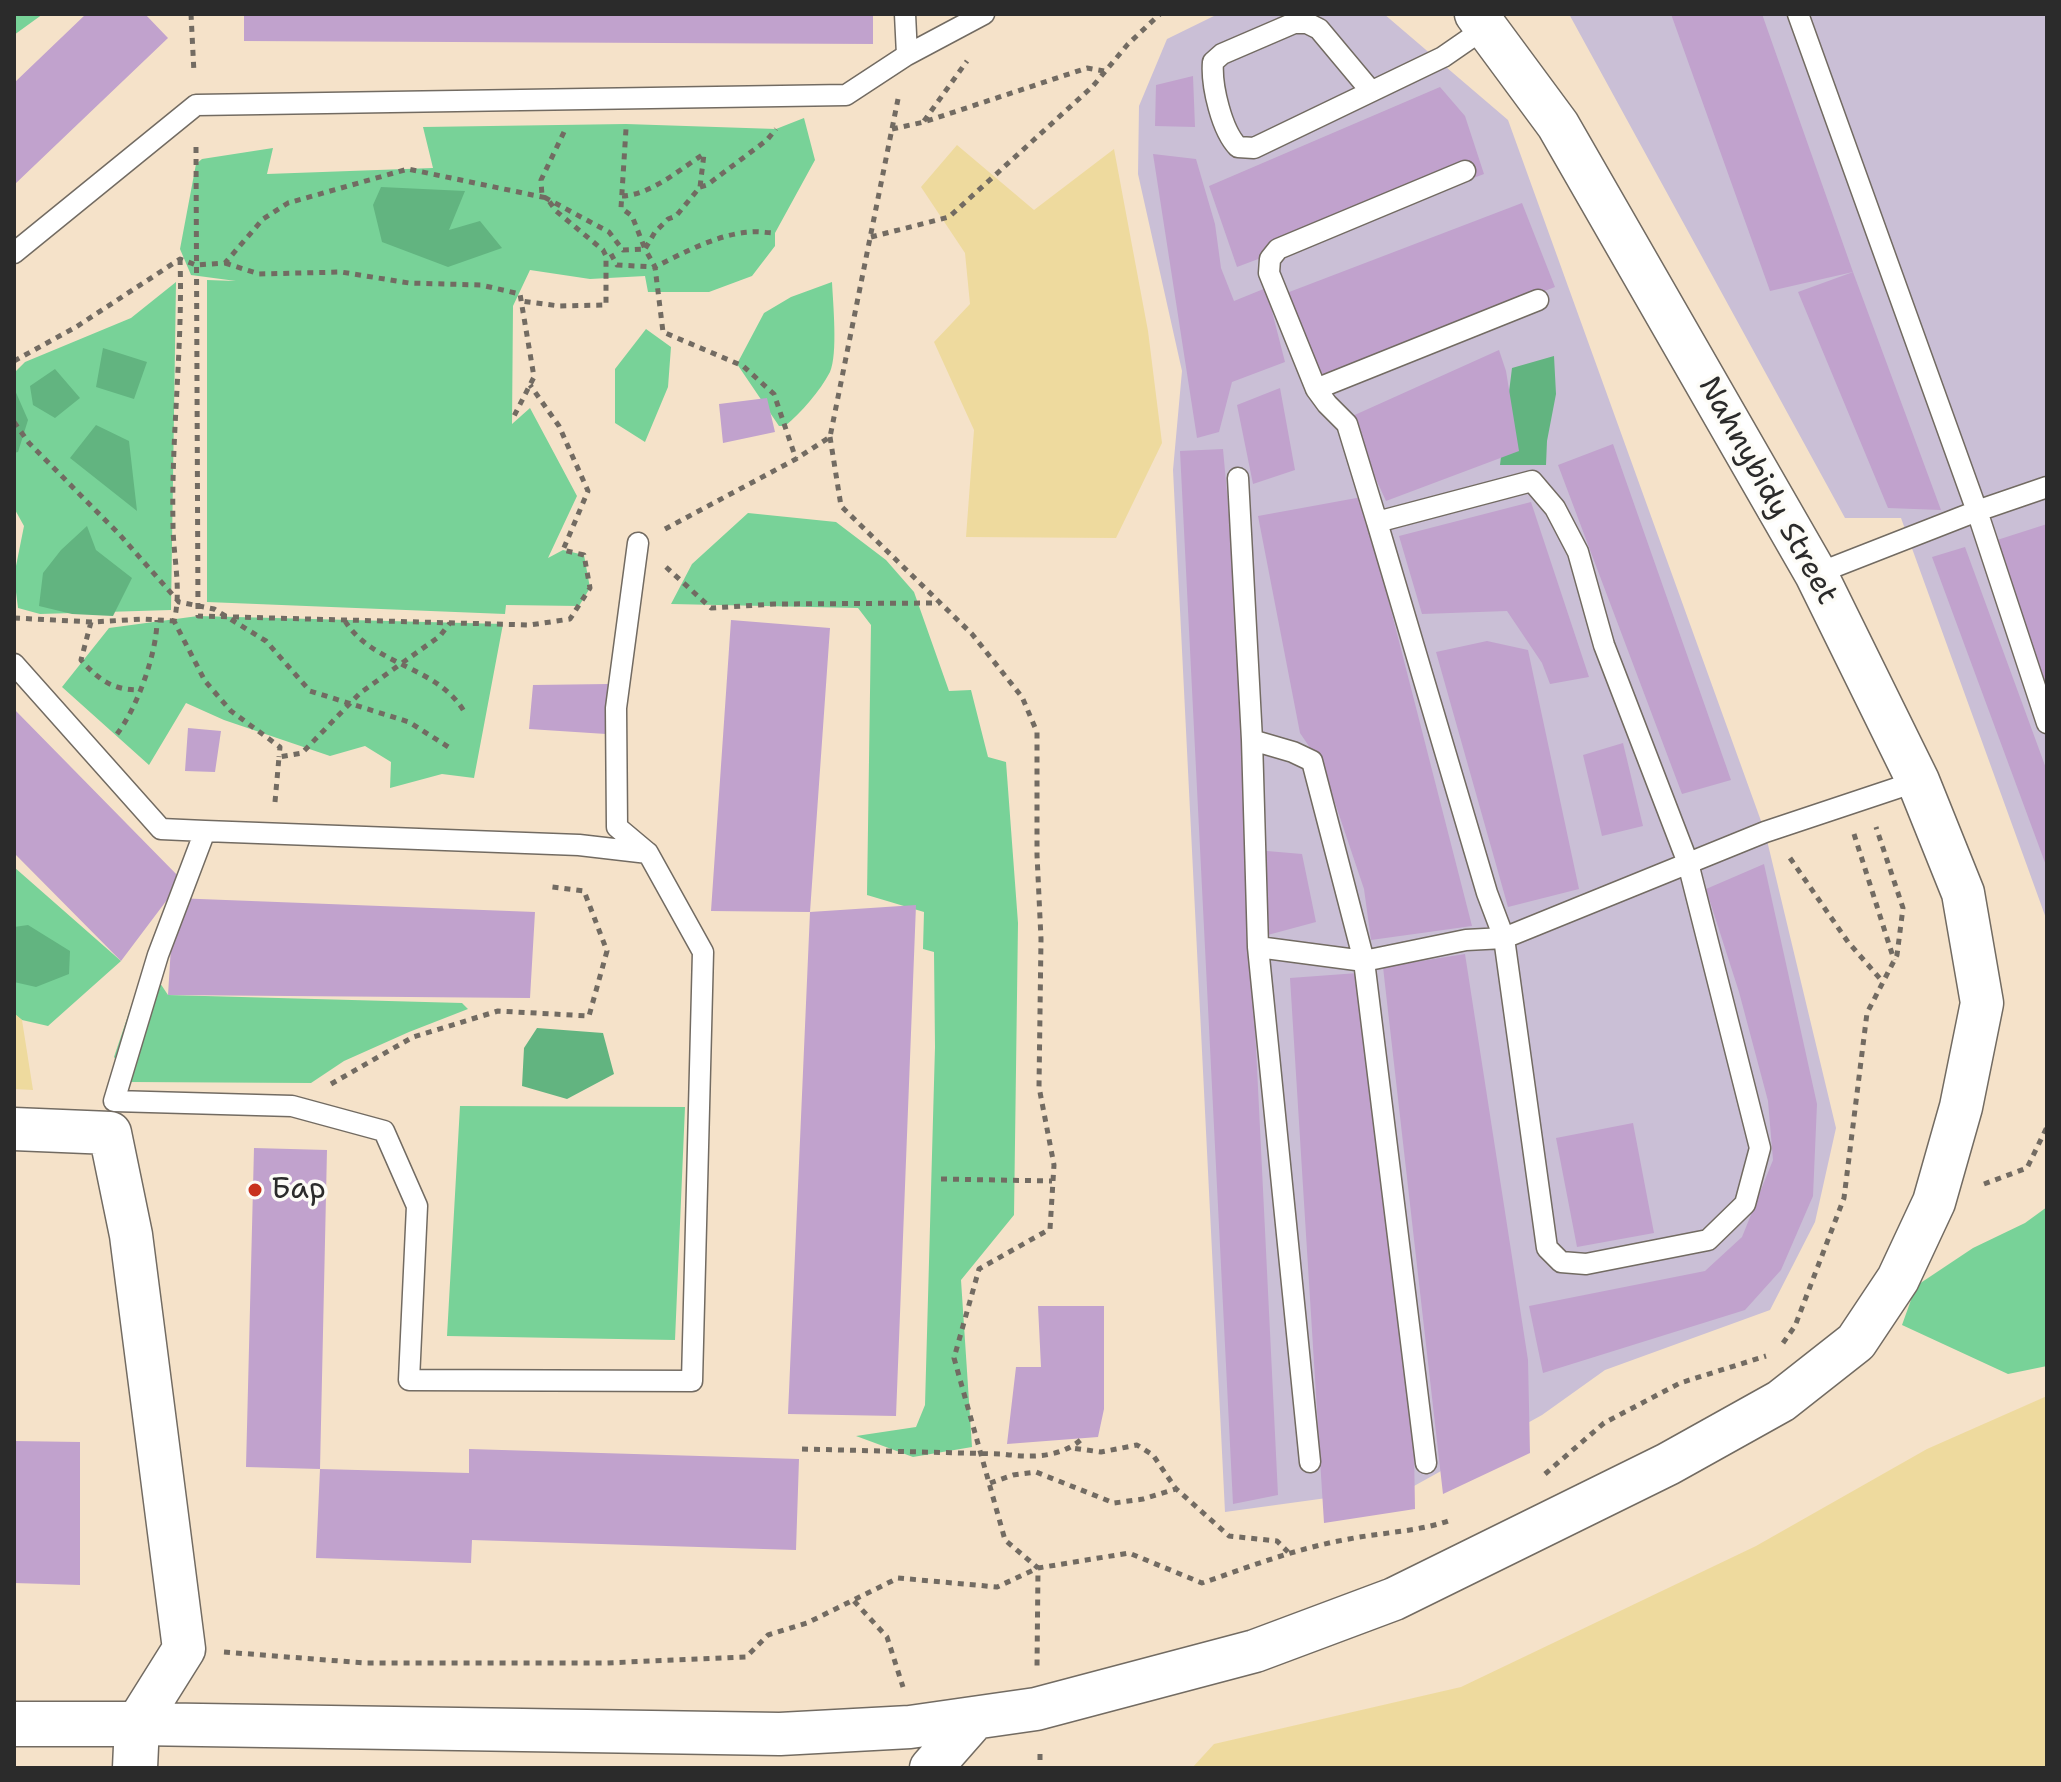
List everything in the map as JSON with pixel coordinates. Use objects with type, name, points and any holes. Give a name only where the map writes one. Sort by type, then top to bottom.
[{"type":"street","name":"Nahnybidy Street","points":[[1480,21],[1558,125],[1816,574],[1918,781],[1963,893],[1982,1003],[1961,1107],[1934,1202]]},
{"type":"street","points":[[14,1129],[112,1117],[131,1235],[184,1649],[137,1724],[135,1768]]},
{"type":"street","points":[[14,1724],[780,1734],[916,1726],[1036,1709],[1255,1651],[1394,1599],[1668,1464],[1781,1401],[1856,1342],[1898,1279],[1934,1202]]},
{"type":"street","points":[[931,1768],[975,1718]]},
{"type":"lane","points":[[905,14],[907,55]]},
{"type":"lane","points":[[14,253],[196,105],[846,95],[907,55],[984,14]]},
{"type":"lane","points":[[1798,14],[1977,511],[2047,723]]},
{"type":"lane","points":[[1370,90],[1319,29],[1307,23],[1294,23],[1222,54],[1213,62],[1212,74],[1227,137],[1238,147],[1254,148],[1443,57],[1480,21]]},
{"type":"lane","points":[[1377,522],[1532,481],[1555,508],[1578,552],[1604,645],[1688,863],[1760,1148],[1745,1204],[1708,1240],[1586,1264],[1561,1262],[1547,1248],[1504,938],[1487,893],[1347,424],[1316,389],[1269,273],[1270,259],[1278,249],[1465,171]]},
{"type":"lane","points":[[1316,389],[1538,300]]},
{"type":"lane","points":[[1238,478],[1252,740],[1258,947],[1310,1462]]},
{"type":"lane","points":[[1816,574],[2047,487]]},
{"type":"lane","points":[[205,831],[158,955],[112,1117],[292,1106],[384,1131],[417,1206],[409,1380],[692,1381],[703,952],[648,853],[617,827],[616,708],[638,543]]},
{"type":"lane","points":[[14,664],[161,829],[579,845],[648,853]]},
{"type":"lane","points":[[1252,740],[1312,761],[1364,961],[1426,1463]]},
{"type":"lane","points":[[1258,947],[1364,961],[1466,940],[1504,938],[1783,826],[1918,781]]},
{"type":"path","points":[[191,14],[196,105],[198,616],[530,625],[570,619],[590,588],[584,555],[563,550],[588,491],[559,426],[530,385]]},
{"type":"path","points":[[871,237],[949,217],[1093,86],[1160,14]]},
{"type":"path","points":[[924,122],[976,49],[963,25]]},
{"type":"path","points":[[907,55],[830,437],[841,506],[972,634],[1022,697],[1037,732],[1041,939],[1039,1087],[1054,1165],[1050,1229],[979,1269],[954,1358],[1005,1540],[1038,1568]]},
{"type":"path","points":[[892,129],[924,122],[1087,68],[1104,71]]},
{"type":"path","points":[[568,124],[541,180],[542,196],[609,232],[623,250],[645,249]]},
{"type":"path","points":[[626,124],[621,208],[632,216],[655,267],[663,332],[743,366],[774,394],[796,459]]},
{"type":"path","points":[[700,187],[767,140],[776,129]]},
{"type":"path","points":[[622,196],[648,189],[704,154],[700,187],[676,216],[668,219],[655,232],[645,249]]},
{"type":"path","points":[[225,263],[263,219],[288,203],[408,169],[547,198],[556,211],[603,250],[606,256],[606,305],[559,306],[521,301]]},
{"type":"path","points":[[611,254],[617,265],[655,267],[722,239],[749,232],[775,233]]},
{"type":"path","points":[[180,259],[196,265],[225,263],[259,274],[341,272],[409,283],[481,285],[520,294],[534,377],[513,418]]},
{"type":"path","points":[[14,361],[76,327],[180,259]]},
{"type":"path","points":[[180,259],[182,303],[173,524],[179,602],[174,621],[205,681],[231,711],[280,747],[274,811]]},
{"type":"path","points":[[14,422],[29,443],[120,535],[179,602],[214,609],[266,641],[310,691],[409,722],[453,750]]},
{"type":"path","points":[[830,437],[796,459],[638,543],[711,608],[774,604],[940,603]]},
{"type":"path","points":[[14,618],[91,622],[174,621]]},
{"type":"path","points":[[98,759],[129,720],[157,639],[157,620]]},
{"type":"path","points":[[344,620],[351,630],[385,657],[446,689],[465,713]]},
{"type":"path","points":[[91,622],[81,660],[101,682],[125,690],[139,690]]},
{"type":"path","points":[[279,757],[302,753],[360,693],[440,636],[450,623]]},
{"type":"path","points":[[1537,1481],[1604,1423],[1680,1383],[1776,1352],[1795,1326],[1844,1198],[1867,1013],[1894,960],[1903,908],[1867,799]]},
{"type":"path","points":[[1783,826],[1789,856],[1848,942],[1883,982]]},
{"type":"path","points":[[1876,827],[1852,829],[1894,960]]},
{"type":"path","points":[[304,1109],[333,1082],[413,1037],[498,1011],[589,1016],[607,951],[584,891],[552,887]]},
{"type":"path","points":[[1934,1202],[2027,1168],[2047,1127]]},
{"type":"path","points":[[941,1179],[1052,1181]]},
{"type":"path","points":[[1072,1448],[1083,1438]]},
{"type":"path","points":[[802,1449],[1030,1457],[1072,1448],[1101,1452],[1137,1445],[1153,1455],[1174,1486],[1229,1536],[1277,1541],[1288,1552]]},
{"type":"path","points":[[990,1483],[1013,1475],[1036,1472],[1114,1503],[1143,1499],[1176,1489],[1174,1486]]},
{"type":"path","points":[[184,1649],[365,1663],[605,1663],[746,1657],[768,1635],[807,1623],[898,1578],[997,1587],[1038,1568],[1129,1553],[1202,1583],[1288,1552],[1351,1538],[1425,1529],[1454,1518]]},
{"type":"path","points":[[1036,1709],[1038,1568]]},
{"type":"path","points":[[853,1600],[887,1637],[916,1726]]},
{"type":"path","points":[[1040,1754],[1040,1768]]},
{"type":"shaded area","points":[[1218,14],[1384,14],[1508,120],[1765,832],[1836,1128],[1815,1222],[1770,1310],[1605,1370],[1542,1415],[1414,1486],[1225,1512],[1173,470],[1182,371],[1138,174],[1139,106],[1167,39]]},
{"type":"shaded area","points":[[1569,14],[2047,14],[2047,921],[1901,518],[1845,518]]},
{"type":"green space","points":[[14,14],[43,14],[14,35]]},
{"type":"green space","points":[[804,118],[815,160],[775,233],[775,246],[752,276],[709,292],[648,292],[645,276],[590,279],[530,270],[513,306],[512,424],[530,408],[577,496],[548,558],[563,550],[584,555],[590,588],[579,606],[506,605],[505,614],[207,602],[207,280],[236,281],[191,275],[180,249],[196,164],[202,159],[273,148],[267,174],[433,168],[423,127],[626,124],[776,129]]},
{"type":"green space","points":[[381,187],[465,191],[449,230],[480,221],[502,248],[448,267],[382,242],[373,205]]},
{"type":"green space","points":[[176,282],[171,610],[40,614],[18,608],[14,576],[24,526],[14,508],[14,373],[25,362],[131,318]]},
{"type":"green space","points":[[832,282],[834,341],[830,372],[804,408],[785,426],[779,426],[737,364],[764,313],[791,297]]},
{"type":"green space","points":[[646,329],[671,347],[668,387],[645,442],[615,423],[615,369]]},
{"type":"green space","points":[[103,348],[147,362],[134,399],[96,387]]},
{"type":"green space","points":[[1554,356],[1556,394],[1546,465],[1500,465],[1512,368]]},
{"type":"green space","points":[[55,369],[80,398],[55,418],[33,405],[30,386]]},
{"type":"green space","points":[[14,388],[28,420],[18,452],[14,453]]},
{"type":"green space","points":[[96,425],[129,441],[137,511],[70,458]]},
{"type":"green space","points":[[748,513],[836,522],[886,560],[914,592],[949,691],[971,690],[988,757],[1006,762],[1018,923],[1014,1215],[961,1280],[972,1447],[913,1457],[856,1436],[916,1427],[925,1405],[935,1047],[934,952],[923,949],[924,912],[867,895],[871,625],[858,608],[671,604],[692,564]]},
{"type":"green space","points":[[87,526],[96,550],[132,578],[113,616],[72,614],[39,606],[43,573],[61,550]]},
{"type":"green space","points":[[198,616],[503,624],[474,778],[442,774],[390,788],[391,762],[365,746],[330,756],[224,720],[186,703],[149,765],[62,687],[109,628]]},
{"type":"green space","points":[[14,867],[121,961],[48,1026],[22,1020],[14,1014]]},
{"type":"green space","points":[[28,925],[70,951],[69,974],[36,987],[14,982],[14,927]]},
{"type":"green space","points":[[146,962],[168,995],[462,1003],[468,1009],[344,1061],[311,1083],[130,1082],[114,1057]]},
{"type":"green space","points":[[537,1028],[603,1033],[614,1074],[567,1099],[522,1086],[524,1048]]},
{"type":"green space","points":[[460,1106],[685,1107],[675,1340],[447,1336]]},
{"type":"green space","points":[[2047,1207],[2047,1366],[2008,1374],[1902,1325],[1916,1286],[1973,1248],[2025,1223]]},
{"type":"sand","points":[[957,145],[1034,210],[1114,149],[1148,331],[1162,443],[1116,538],[966,537],[974,430],[934,342],[970,304],[965,253],[921,187]]},
{"type":"sand","points":[[14,1013],[22,1020],[33,1090],[14,1089]]},
{"type":"sand","points":[[2047,1396],[2047,1768],[1192,1768],[1214,1744],[1461,1687],[1756,1546],[1927,1449]]},
{"type":"building","points":[[86,14],[145,14],[168,38],[14,185],[14,83]]},
{"type":"building","points":[[244,14],[873,14],[873,44],[244,41]]},
{"type":"building","points":[[1671,14],[1762,14],[1853,272],[1770,291]]},
{"type":"building","points":[[1193,76],[1195,127],[1155,126],[1156,85]]},
{"type":"building","points":[[1440,87],[1465,116],[1484,174],[1237,267],[1209,186]]},
{"type":"building","points":[[1153,154],[1196,159],[1215,224],[1221,268],[1234,301],[1266,288],[1285,362],[1232,382],[1219,432],[1197,438]]},
{"type":"building","points":[[1522,203],[1555,287],[1318,378],[1284,294]]},
{"type":"building","points":[[1853,272],[1941,510],[1888,508],[1798,292]]},
{"type":"building","points":[[1499,350],[1506,371],[1519,451],[1386,501],[1348,418]]},
{"type":"building","points":[[1280,388],[1295,470],[1253,484],[1237,405]]},
{"type":"building","points":[[767,398],[775,432],[723,443],[719,404]]},
{"type":"building","points":[[1613,444],[1731,780],[1682,794],[1558,465]]},
{"type":"building","points":[[1223,449],[1241,648],[1247,864],[1278,1495],[1233,1504],[1180,451]]},
{"type":"building","points":[[1362,497],[1472,926],[1371,940],[1364,889],[1323,767],[1300,733],[1258,516]]},
{"type":"building","points":[[1531,502],[1589,677],[1550,684],[1542,663],[1507,611],[1422,614],[1399,536]]},
{"type":"building","points":[[2047,524],[2047,695],[1994,541]]},
{"type":"building","points":[[1965,547],[2047,771],[2047,868],[1932,557]]},
{"type":"building","points":[[731,620],[830,628],[810,912],[711,911]]},
{"type":"building","points":[[1487,641],[1528,650],[1579,889],[1508,907],[1436,652]]},
{"type":"building","points":[[608,684],[606,734],[529,729],[533,685]]},
{"type":"building","points":[[14,709],[182,880],[121,961],[14,853]]},
{"type":"building","points":[[188,728],[221,731],[215,772],[185,771]]},
{"type":"building","points":[[1623,743],[1643,826],[1602,836],[1583,755]]},
{"type":"building","points":[[1255,850],[1302,854],[1316,922],[1264,936]]},
{"type":"building","points":[[1764,864],[1817,1104],[1813,1196],[1781,1270],[1745,1310],[1543,1373],[1529,1306],[1705,1271],[1742,1237],[1773,1160],[1768,1101],[1739,992],[1706,889]]},
{"type":"building","points":[[174,898],[535,912],[530,998],[168,995]]},
{"type":"building","points":[[916,905],[896,1416],[788,1414],[810,912]]},
{"type":"building","points":[[1465,954],[1528,1360],[1530,1453],[1443,1494],[1383,967]]},
{"type":"building","points":[[1358,973],[1414,1451],[1415,1509],[1324,1523],[1290,978]]},
{"type":"building","points":[[1633,1123],[1654,1233],[1577,1247],[1556,1138]]},
{"type":"building","points":[[254,1148],[327,1150],[320,1469],[246,1467]]},
{"type":"building","points":[[1038,1306],[1104,1306],[1104,1409],[1098,1437],[1007,1444],[1016,1367],[1041,1367]]},
{"type":"building","points":[[14,1441],[80,1442],[80,1585],[14,1583]]},
{"type":"building","points":[[469,1449],[799,1459],[796,1550],[472,1540],[471,1563],[316,1558],[320,1469],[469,1473]]},
{"type":"place","name":"Бар","points":[[255,1190]]}]
